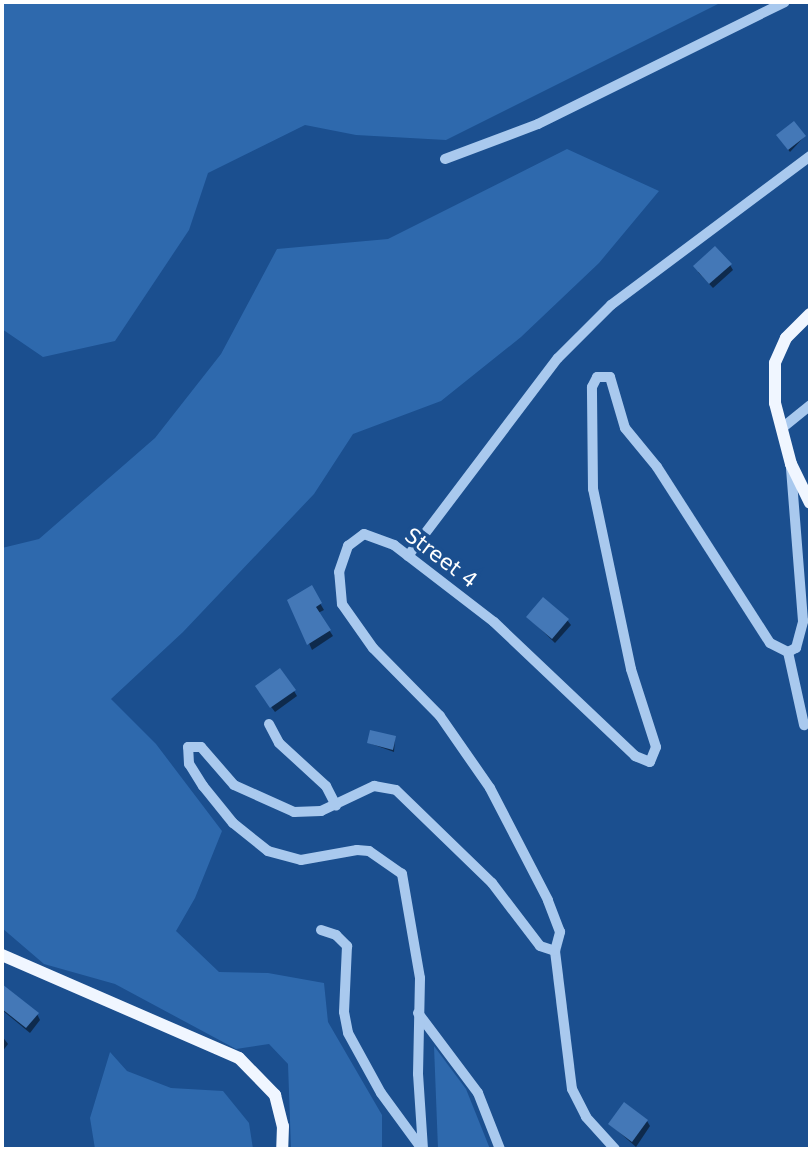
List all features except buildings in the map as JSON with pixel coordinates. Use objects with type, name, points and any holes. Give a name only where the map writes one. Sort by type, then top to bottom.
[{"type":"main road","points":[[810,314],[786,338],[775,363],[775,403],[791,464],[810,502]]},
{"type":"main road","points":[[2,955],[239,1058],[275,1095],[283,1126],[282,1149]]},
{"type":"street","points":[[445,159],[538,124],[785,2]]},
{"type":"street","points":[[408,556],[558,358],[601,315],[810,156]]},
{"type":"street","name":"Street 4","points":[[555,951],[560,932],[548,900],[490,788],[440,716],[373,648],[342,604],[339,572],[355,537],[374,536],[408,556],[494,622],[635,756],[654,760],[656,747],[631,669],[593,489],[592,387],[604,374],[613,382],[625,428],[657,467],[770,643],[788,652]]},
{"type":"street","points":[[782,428],[810,405]]},
{"type":"street","points":[[791,464],[803,621],[796,648],[788,652],[804,725]]},
{"type":"street","points":[[270,724],[279,743],[326,786],[336,806]]},
{"type":"street","points":[[422,1149],[418,1013],[408,887],[394,864],[357,850],[301,860],[268,852],[233,823],[203,786],[189,764],[188,747],[201,747],[234,785],[261,800],[307,813],[336,806],[374,786],[407,797],[492,883],[540,946],[555,951],[572,1089],[586,1117],[615,1149]]},
{"type":"street","points":[[321,930],[336,935],[347,946],[344,1012],[348,1033],[381,1093],[422,1149]]},
{"type":"street","points":[[418,1013],[478,1093],[500,1149]]},
{"type":"shaded area","points":[[722,2],[446,140],[356,135],[305,125],[208,173],[189,230],[115,341],[43,357],[2,329],[2,4]]},
{"type":"shaded area","points":[[567,149],[659,191],[599,263],[521,337],[441,401],[353,434],[314,494],[183,632],[111,699],[156,744],[222,831],[195,898],[176,931],[219,972],[268,973],[324,983],[328,1022],[382,1115],[382,1149],[291,1149],[288,1064],[269,1044],[236,1049],[115,984],[44,964],[2,928],[2,548],[39,539],[155,438],[221,354],[277,249],[388,239]]},
{"type":"shaded area","points":[[434,1046],[466,1089],[490,1149],[438,1149]]},
{"type":"shaded area","points":[[110,1052],[127,1071],[171,1088],[223,1091],[249,1123],[253,1149],[95,1149],[90,1118]]}]
